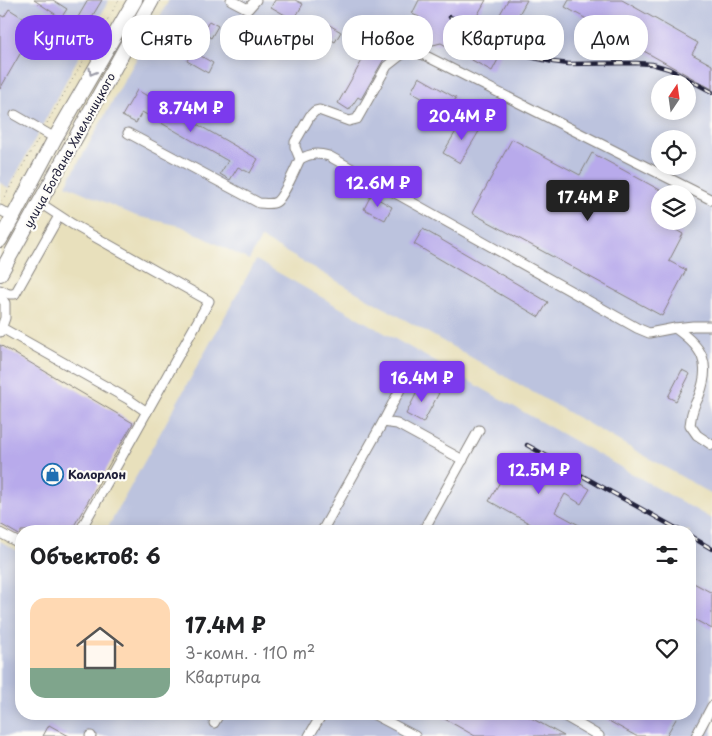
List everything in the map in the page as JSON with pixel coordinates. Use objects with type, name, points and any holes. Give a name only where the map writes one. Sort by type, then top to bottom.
[{"type":"highway","name":"улица Богдана Хмельницкого","points":[[0,240],[14,217],[49,135],[135,0]]},
{"type":"highway","name":"улица Богдана Хмельницкого","points":[[0,274],[152,0]]},
{"type":"lane","points":[[231,0],[248,9],[256,0]]},
{"type":"lane","points":[[300,159],[294,142],[315,111],[324,110],[339,117],[357,120],[387,66],[408,50],[424,55],[712,200]]},
{"type":"lane","points":[[15,115],[49,135]]},
{"type":"lane","points":[[128,133],[260,203],[269,204],[276,202],[281,197],[300,159],[317,153],[330,156],[637,328],[649,333],[675,328],[712,326]]},
{"type":"lane","points":[[40,203],[59,216],[209,301],[83,525]]},
{"type":"lane","points":[[0,210],[14,217]]},
{"type":"lane","points":[[0,290],[9,294],[15,294],[59,216]]},
{"type":"lane","points":[[0,296],[5,303],[5,318],[1,330],[128,399],[147,412]]},
{"type":"lane","points":[[675,328],[693,342],[703,356],[706,374],[700,395],[692,410],[690,425],[697,436],[712,445]]},
{"type":"lane","points":[[325,525],[406,378]]},
{"type":"lane","points":[[383,422],[397,424],[463,460]]},
{"type":"lane","points":[[426,525],[479,430]]},
{"type":"lane","points":[[0,533],[15,541]]},
{"type":"lane","points":[[696,736],[712,706]]},
{"type":"lane","points":[[309,736],[318,720]]},
{"type":"lane","points":[[384,720],[415,736]]},
{"type":"lane","points":[[571,720],[599,736]]},
{"type":"path","points":[[0,204],[49,135],[119,0]]},
{"type":"shaded area","points":[[0,0],[109,0],[101,15],[15,15],[15,60],[77,60],[9,188],[0,183]]},
{"type":"shaded area","points":[[169,0],[712,0],[712,494],[261,238],[249,260],[181,226],[136,216],[66,185],[136,60],[210,60],[210,15],[161,15]]},
{"type":"shaded area","points":[[256,260],[712,519],[712,736],[0,736],[0,541],[15,550],[15,720],[696,720],[696,525],[109,525]]},
{"type":"building","points":[[34,0],[53,0],[67,9],[63,15],[56,15]]},
{"type":"building","points":[[88,0],[102,0],[93,15],[79,15]]},
{"type":"building","points":[[275,0],[295,0],[303,4],[297,15],[285,15],[271,7]]},
{"type":"building","points":[[419,0],[486,0],[478,15],[443,15],[443,44],[433,45],[433,15],[412,14]]},
{"type":"building","points":[[508,0],[527,0],[519,15],[499,15]]},
{"type":"building","points":[[569,0],[622,0],[698,43],[692,54],[712,65],[712,89],[696,80],[696,75],[687,75],[648,53],[648,15],[579,15],[565,7]]},
{"type":"building","points":[[9,9],[19,15],[15,15],[15,60],[17,60],[0,89],[0,15],[4,17]]},
{"type":"building","points":[[210,22],[218,26],[210,37]]},
{"type":"building","points":[[332,27],[341,32],[335,42],[332,40]]},
{"type":"building","points":[[208,60],[213,63],[208,73],[187,61]]},
{"type":"building","points":[[362,60],[383,60],[361,99],[358,97],[349,110],[338,103]]},
{"type":"building","points":[[472,60],[498,60],[492,71]]},
{"type":"building","points":[[419,77],[456,98],[448,113],[411,92]]},
{"type":"building","points":[[137,90],[258,159],[250,173],[238,167],[230,180],[220,174],[228,161],[142,112],[136,123],[122,116]]},
{"type":"building","points":[[464,118],[481,128],[460,163],[443,153]]},
{"type":"building","points":[[512,139],[580,175],[592,153],[651,185],[651,230],[676,230],[683,234],[669,261],[686,270],[662,316],[472,213]]},
{"type":"building","points":[[371,195],[392,207],[385,220],[364,209]]},
{"type":"building","points":[[423,229],[548,302],[539,317],[414,244]]},
{"type":"building","name":"Колорлон","points":[[0,345],[133,423],[74,525],[15,525],[15,533],[0,524]]},
{"type":"building","points":[[682,370],[690,374],[676,401],[668,397]]},
{"type":"building","points":[[421,384],[439,393],[423,423],[406,414]]},
{"type":"building","points":[[530,453],[590,489],[581,504],[565,494],[555,512],[579,525],[532,525],[489,501],[505,473],[514,478]]},
{"type":"building","points":[[696,584],[712,593],[712,629],[696,620]]},
{"type":"building","points":[[447,720],[535,720],[564,736],[475,736]]},
{"type":"building","points":[[607,720],[675,720],[666,736],[636,736]]},
{"type":"building","points":[[49,725],[69,736],[43,736]]},
{"type":"railway","points":[[544,60],[569,64],[652,64],[669,69],[712,92]]},
{"type":"railway","points":[[527,445],[670,525]]},
{"type":"railway","points":[[696,540],[712,549]]},
{"type":"place","name":"Колорлон","points":[[52,474]]}]
